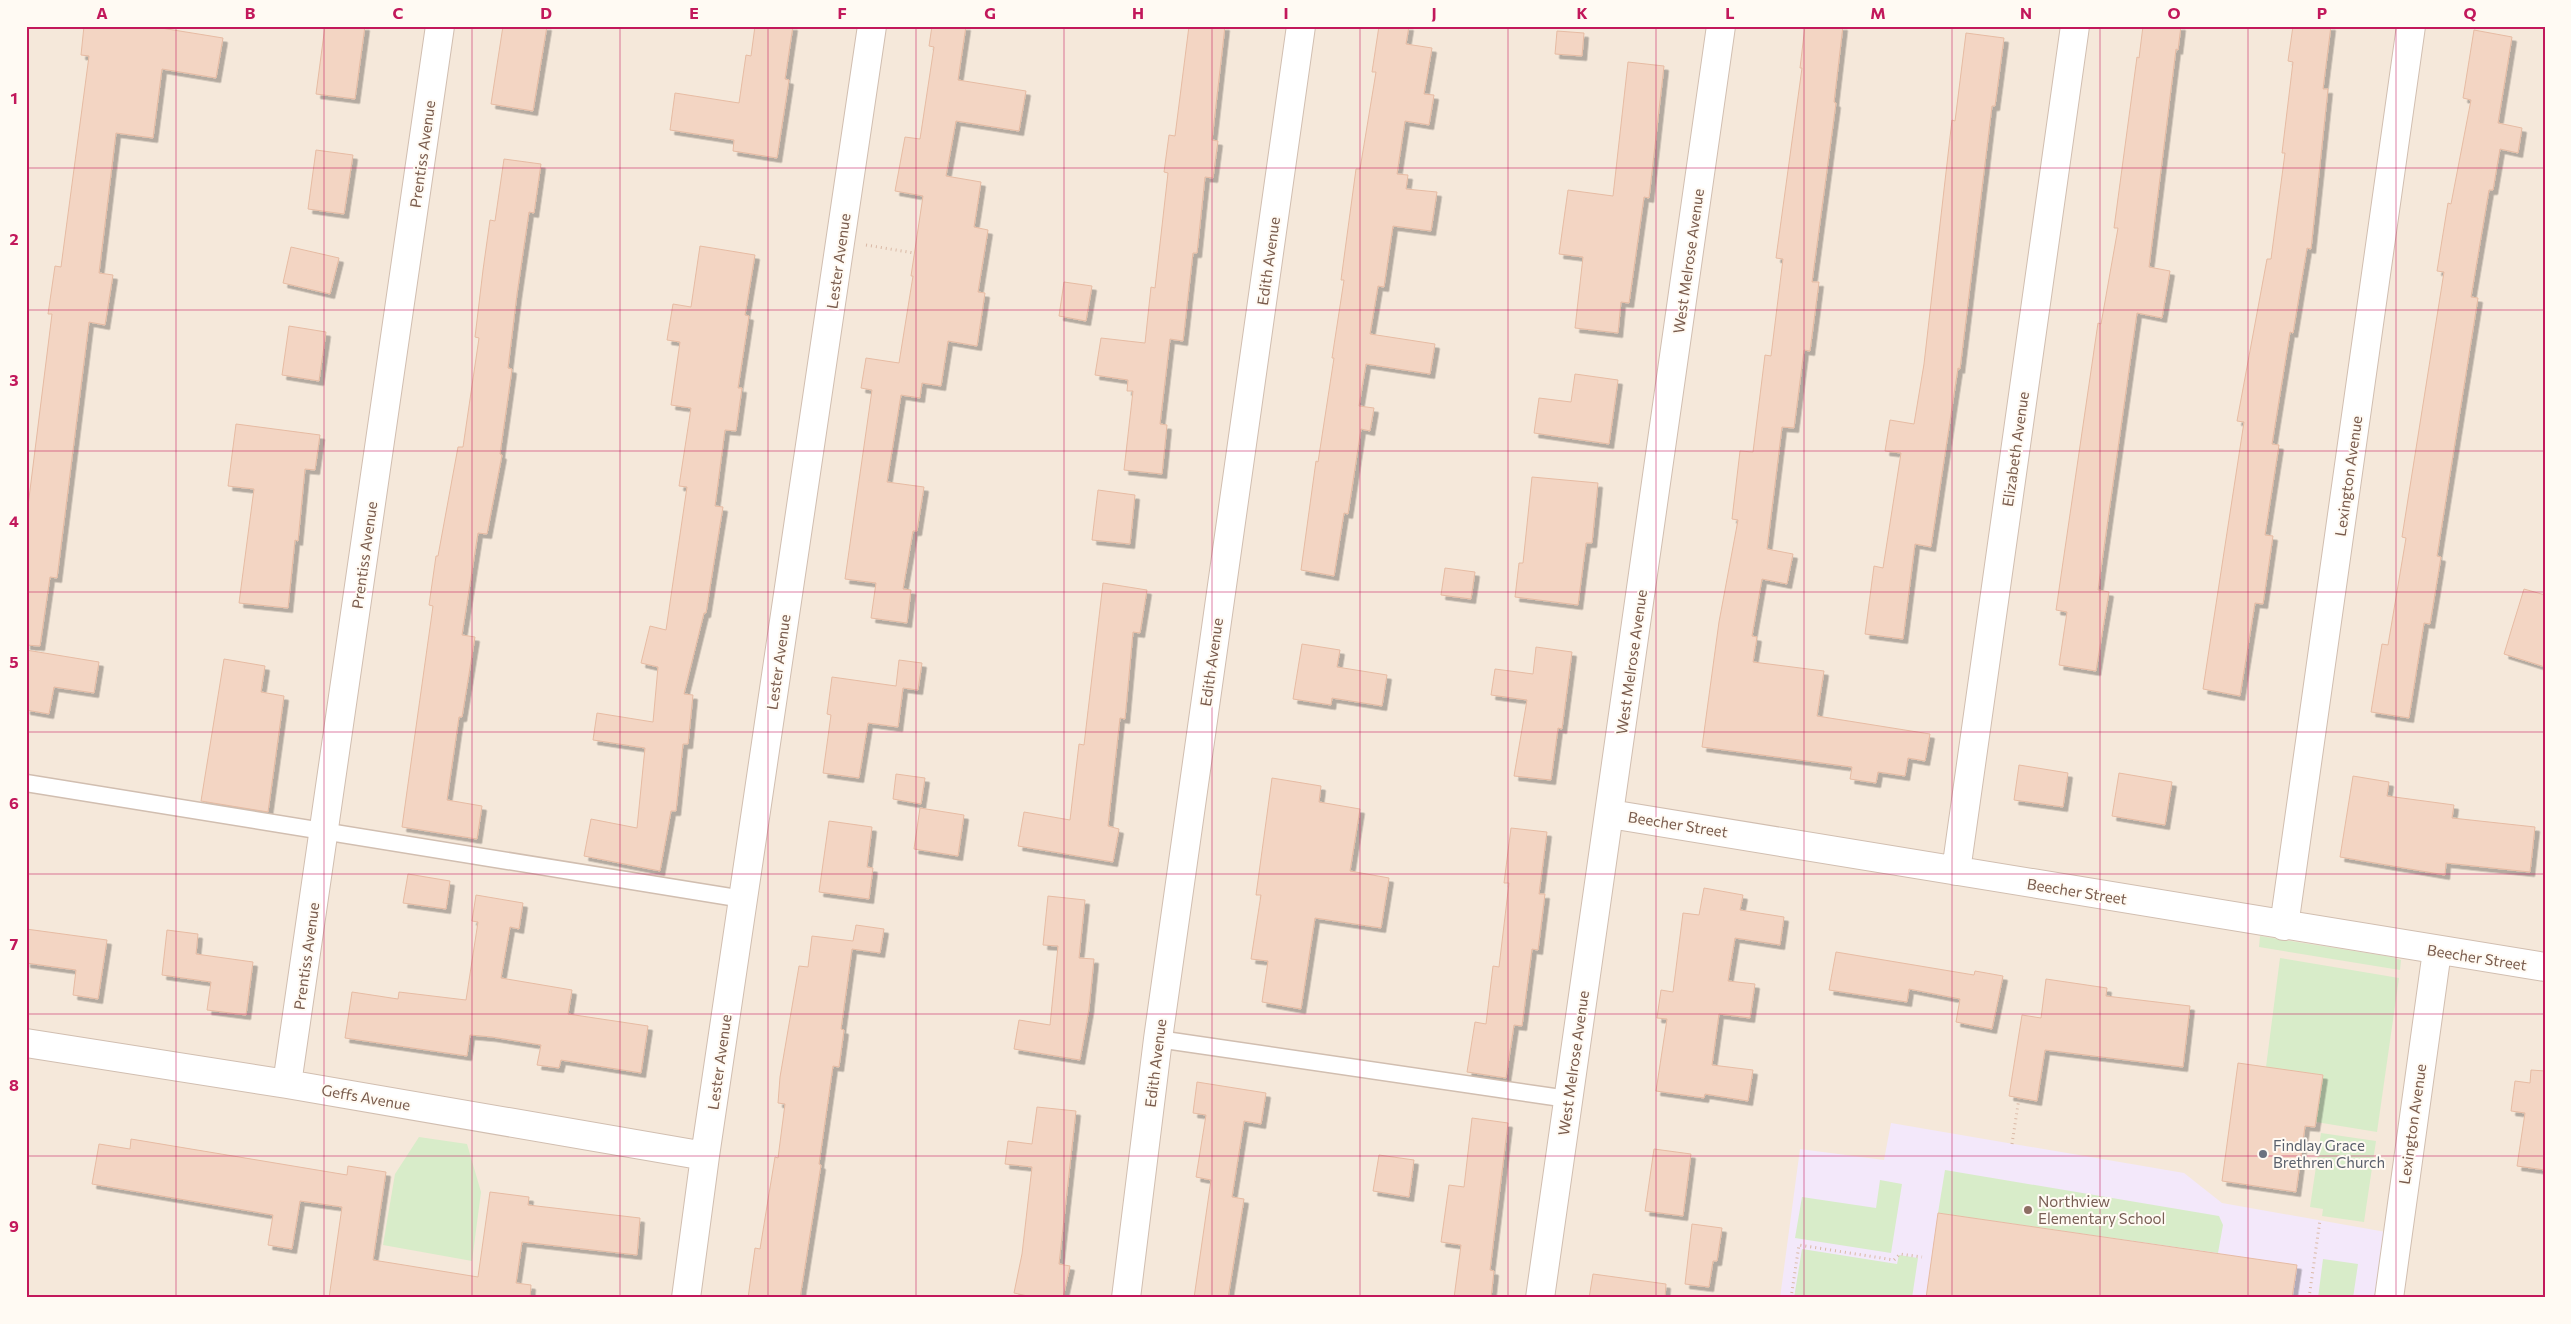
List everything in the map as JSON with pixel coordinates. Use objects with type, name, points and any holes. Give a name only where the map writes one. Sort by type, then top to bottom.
[{"type":"street","name":"Prentiss Avenue","points":[[287,1084],[440,26]]},
{"type":"street","name":"Lester Avenue","points":[[686,1298],[705,1156],[872,26]]},
{"type":"street","name":"Edith Avenue","points":[[1126,1298],[1158,1039],[1301,26]]},
{"type":"street","name":"West Melrose Avenue","points":[[1540,1298],[1722,26]]},
{"type":"street","name":"Elizabeth Avenue","points":[[1956,871],[2074,26]]},
{"type":"street","name":"Lexington Avenue","points":[[2284,926],[2411,26]]},
{"type":"street","name":"Beecher Street","points":[[1610,814],[1709,828],[2284,926],[2545,968]]},
{"type":"street","name":"Lexington Avenue","points":[[2389,1298],[2437,951]]},
{"type":"street","name":"Geffs Avenue","points":[[26,1043],[287,1084],[705,1156]]},
{"type":"lane","points":[[26,783],[743,899]]},
{"type":"lane","points":[[1158,1039],[1568,1099]]},
{"type":"path","points":[[841,240],[914,253]]},
{"type":"path","points":[[2012,1144],[2019,1098]]},
{"type":"path","points":[[2308,1298],[2320,1220]]},
{"type":"path","points":[[1791,1298],[1799,1245],[1894,1260],[1900,1254],[1922,1257]]},
{"type":"shaded area","points":[[26,26],[2545,26],[2545,1298],[26,1298]]},
{"type":"shaded area","name":"Northview Elementary School","points":[[1891,1123],[2184,1173],[2222,1203],[2397,1234],[2389,1298],[1780,1298],[1800,1149],[1884,1160]]},
{"type":"green space","points":[[2260,936],[2392,957],[2401,960],[2400,970],[2259,947]]},
{"type":"green space","points":[[2280,958],[2399,978],[2377,1132],[2316,1122],[2323,1075],[2266,1067]]},
{"type":"green space","points":[[2321,1133],[2376,1141],[2364,1222],[2322,1216],[2323,1209],[2310,1207]]},
{"type":"green space","points":[[419,1137],[467,1144],[481,1192],[472,1261],[383,1245],[395,1174]]},
{"type":"green space","points":[[1945,1170],[2219,1216],[2223,1225],[2218,1253],[1938,1213]]},
{"type":"green space","points":[[1880,1180],[1902,1184],[1891,1253],[1795,1238],[1802,1197],[1876,1208]]},
{"type":"green space","points":[[1802,1249],[1897,1264],[1899,1255],[1918,1258],[1912,1298],[1794,1298]]},
{"type":"green space","points":[[2323,1259],[2358,1264],[2353,1298],[2318,1298]]},
{"type":"building","points":[[84,26],[149,26],[223,38],[216,78],[162,69],[153,138],[116,133],[99,273],[113,275],[105,325],[89,322],[57,578],[50,577],[40,646],[26,645],[26,522],[52,314],[48,314],[55,266],[61,267],[89,56],[81,55]]},
{"type":"building","points":[[325,26],[365,26],[355,99],[316,94]]},
{"type":"building","points":[[503,26],[547,26],[533,111],[491,104]]},
{"type":"building","points":[[755,26],[793,26],[785,79],[789,80],[777,158],[733,151],[734,140],[670,130],[675,93],[739,103],[746,55],[751,56]]},
{"type":"building","points":[[932,26],[966,26],[958,80],[1026,91],[1019,131],[956,121],[946,176],[981,182],[974,227],[988,230],[978,292],[985,293],[977,346],[948,341],[941,386],[922,383],[920,398],[901,395],[887,482],[924,487],[917,531],[913,531],[903,589],[911,590],[907,623],[871,618],[876,583],[845,579],[872,390],[861,388],[866,358],[899,363],[913,276],[911,276],[923,196],[895,191],[905,137],[920,139],[934,47],[929,46]]},
{"type":"building","points":[[1189,26],[1225,26],[1212,140],[1218,141],[1213,178],[1205,177],[1197,253],[1193,253],[1183,341],[1170,339],[1160,424],[1167,425],[1162,474],[1124,470],[1133,391],[1127,391],[1128,380],[1095,375],[1101,338],[1145,343],[1151,287],[1155,288],[1168,173],[1164,172],[1169,135],[1175,136]]},
{"type":"building","points":[[1379,26],[1409,26],[1406,44],[1432,48],[1424,94],[1434,95],[1429,125],[1405,121],[1397,174],[1408,175],[1406,189],[1437,192],[1431,231],[1393,226],[1384,287],[1378,286],[1370,334],[1435,344],[1430,374],[1366,364],[1359,406],[1374,408],[1370,431],[1361,429],[1348,514],[1344,513],[1334,576],[1301,570],[1316,461],[1318,462],[1334,358],[1332,358],[1344,280],[1341,280],[1356,169],[1360,169],[1376,72],[1372,72]]},
{"type":"building","points":[[1805,26],[1843,26],[1834,102],[1836,103],[1812,282],[1819,282],[1810,351],[1804,350],[1794,428],[1782,427],[1767,549],[1793,554],[1787,584],[1762,579],[1752,636],[1757,637],[1753,662],[1824,671],[1817,716],[1930,734],[1925,761],[1908,758],[1905,776],[1878,772],[1876,783],[1850,779],[1852,767],[1702,747],[1719,622],[1738,520],[1732,519],[1740,451],[1753,452],[1765,355],[1771,356],[1783,259],[1776,258],[1802,68],[1800,68]]},
{"type":"building","points":[[2143,26],[2181,26],[2178,50],[2176,49],[2149,267],[2170,271],[2162,318],[2137,313],[2098,590],[2109,592],[2096,671],[2059,665],[2067,612],[2056,610],[2098,323],[2101,324],[2118,228],[2114,228],[2137,57],[2139,58]]},
{"type":"building","points":[[2293,26],[2331,26],[2323,89],[2328,89],[2311,249],[2307,248],[2293,333],[2290,332],[2272,444],[2279,445],[2265,535],[2273,536],[2263,604],[2255,603],[2240,696],[2203,689],[2244,422],[2237,421],[2267,259],[2271,259],[2285,153],[2282,153],[2293,62],[2288,61]]},
{"type":"building","points":[[2474,30],[2512,37],[2498,123],[2522,128],[2518,153],[2500,149],[2493,190],[2489,190],[2471,297],[2478,298],[2437,556],[2441,557],[2430,624],[2424,623],[2409,718],[2371,712],[2382,644],[2388,645],[2406,538],[2402,537],[2444,272],[2437,271],[2448,203],[2451,204],[2471,100],[2463,98]]},
{"type":"building","points":[[1557,31],[1584,33],[1582,56],[1555,54]]},
{"type":"building","points":[[1966,33],[2004,38],[1995,106],[1992,106],[1960,369],[1958,368],[1931,547],[1915,544],[1903,639],[1865,634],[1874,566],[1883,568],[1901,453],[1885,451],[1890,420],[1914,424],[1924,364],[1952,120],[1955,121]]},
{"type":"building","points":[[1628,62],[1664,66],[1649,198],[1644,197],[1629,303],[1621,302],[1618,333],[1575,328],[1583,257],[1559,254],[1568,190],[1613,196]]},
{"type":"building","points":[[316,150],[353,155],[344,214],[308,209]]},
{"type":"building","points":[[504,159],[541,164],[534,213],[529,212],[517,294],[508,368],[512,369],[500,454],[502,455],[487,534],[478,533],[462,635],[475,637],[462,717],[459,717],[447,800],[482,806],[477,839],[402,827],[433,606],[429,605],[436,556],[438,556],[458,447],[463,447],[479,338],[475,337],[490,220],[495,221]]},
{"type":"building","points":[[700,246],[755,255],[745,315],[749,316],[738,388],[742,388],[736,431],[725,430],[715,506],[723,507],[706,613],[704,613],[684,694],[693,695],[688,744],[683,744],[676,811],[671,811],[660,871],[584,856],[591,819],[637,828],[645,748],[593,740],[597,713],[653,722],[658,667],[641,663],[650,626],[666,630],[687,487],[679,486],[691,408],[671,405],[680,342],[667,340],[673,304],[691,307]]},
{"type":"building","points":[[291,247],[339,258],[330,294],[283,283]]},
{"type":"building","points":[[1064,282],[1092,286],[1086,321],[1059,316]]},
{"type":"building","points":[[289,326],[326,332],[319,381],[282,375]]},
{"type":"building","points":[[1575,374],[1618,380],[1609,444],[1534,433],[1539,398],[1571,402]]},
{"type":"building","points":[[236,424],[320,435],[315,470],[305,469],[298,541],[295,540],[288,608],[239,603],[254,489],[228,486]]},
{"type":"building","points":[[1532,477],[1598,483],[1592,543],[1586,543],[1578,605],[1515,597],[1519,563],[1523,563]]},
{"type":"building","points":[[1098,490],[1135,495],[1130,544],[1092,540]]},
{"type":"building","points":[[1445,568],[1475,572],[1471,599],[1441,595]]},
{"type":"building","points":[[1103,583],[1147,590],[1140,633],[1133,632],[1125,719],[1120,718],[1108,826],[1119,829],[1113,862],[1018,846],[1024,812],[1070,820],[1079,744],[1084,745]]},
{"type":"building","points":[[2524,589],[2545,595],[2545,667],[2504,654]]},
{"type":"building","points":[[1302,644],[1340,650],[1337,667],[1387,675],[1382,706],[1332,698],[1331,705],[1293,699]]},
{"type":"building","points":[[1536,647],[1572,652],[1562,729],[1558,728],[1551,780],[1514,776],[1527,700],[1491,695],[1495,669],[1533,674]]},
{"type":"building","points":[[26,650],[99,662],[94,693],[54,687],[49,714],[26,710]]},
{"type":"building","points":[[224,659],[265,666],[261,692],[284,696],[268,812],[201,801]]},
{"type":"building","points":[[899,660],[922,663],[918,690],[903,688],[898,727],[868,723],[859,778],[823,773],[831,715],[827,714],[832,677],[896,686]]},
{"type":"building","points":[[2019,765],[2068,773],[2063,807],[2014,800]]},
{"type":"building","points":[[2119,773],[2172,782],[2165,825],[2112,816]]},
{"type":"building","points":[[896,774],[925,778],[921,804],[893,799]]},
{"type":"building","points":[[2353,776],[2389,782],[2387,796],[2454,805],[2452,818],[2535,827],[2530,872],[2446,863],[2445,875],[2340,857]]},
{"type":"building","points":[[1272,778],[1321,786],[1319,802],[1360,809],[1350,871],[1389,878],[1381,928],[1315,918],[1301,1009],[1262,1002],[1268,961],[1251,959],[1261,895],[1256,895]]},
{"type":"building","points":[[920,808],[964,815],[958,856],[914,849]]},
{"type":"building","points":[[829,821],[872,827],[867,867],[873,868],[869,899],[819,892]]},
{"type":"building","points":[[1511,828],[1547,832],[1539,894],[1545,894],[1538,950],[1532,949],[1522,1026],[1514,1025],[1506,1078],[1467,1072],[1475,1022],[1486,1024],[1493,966],[1499,967],[1509,883],[1504,883]]},
{"type":"building","points":[[408,874],[450,881],[446,909],[403,903]]},
{"type":"building","points":[[1704,888],[1743,895],[1740,910],[1784,917],[1780,945],[1735,938],[1728,981],[1755,984],[1750,1018],[1719,1014],[1712,1065],[1753,1070],[1748,1101],[1705,1094],[1704,1098],[1656,1091],[1667,1019],[1657,1018],[1661,990],[1673,992],[1683,913],[1699,915]]},
{"type":"building","points":[[476,895],[523,903],[519,929],[510,927],[501,978],[572,990],[568,1014],[648,1026],[641,1073],[561,1060],[559,1068],[537,1065],[541,1045],[492,1037],[470,1035],[467,1056],[345,1038],[352,992],[398,999],[399,992],[466,1000],[478,922],[472,921]]},
{"type":"building","points":[[1048,896],[1085,900],[1079,958],[1094,959],[1089,1009],[1080,1060],[1014,1049],[1019,1020],[1050,1025],[1058,946],[1043,945]]},
{"type":"building","points":[[856,925],[884,929],[880,953],[852,949],[841,1029],[844,1030],[839,1067],[833,1066],[819,1164],[821,1165],[800,1298],[748,1298],[755,1248],[760,1249],[775,1157],[778,1158],[785,1104],[778,1103],[780,1077],[799,966],[808,967],[812,936],[853,941]]},
{"type":"building","points":[[26,929],[107,940],[98,999],[73,995],[76,970],[26,963]]},
{"type":"building","points":[[167,930],[198,934],[196,954],[253,962],[246,1015],[207,1010],[211,982],[162,975]]},
{"type":"building","points":[[1836,952],[1974,975],[1975,971],[2003,976],[1992,1029],[1956,1022],[1960,999],[1909,989],[1907,1002],[1829,990]]},
{"type":"building","points":[[2046,979],[2107,988],[2106,996],[2190,1006],[2183,1067],[2045,1050],[2037,1101],[2009,1096],[2022,1015],[2041,1018]]},
{"type":"building","name":"Findlay Grace Brethren Church","points":[[2238,1063],[2323,1075],[2315,1127],[2305,1126],[2296,1192],[2222,1181]]},
{"type":"building","points":[[2531,1070],[2545,1071],[2545,1170],[2517,1166],[2525,1113],[2511,1111],[2515,1081],[2530,1083]]},
{"type":"building","points":[[1197,1082],[1266,1093],[1261,1124],[1244,1121],[1232,1197],[1244,1199],[1228,1298],[1194,1298],[1211,1180],[1196,1177],[1206,1115],[1193,1113]]},
{"type":"building","points":[[1037,1107],[1076,1111],[1059,1264],[1070,1266],[1063,1298],[1037,1298],[1014,1293],[1022,1254],[1032,1167],[1005,1164],[1008,1141],[1032,1144]]},
{"type":"building","points":[[1472,1118],[1508,1123],[1490,1270],[1494,1271],[1491,1298],[1454,1298],[1461,1245],[1441,1242],[1449,1185],[1464,1187]]},
{"type":"building","points":[[131,1139],[347,1175],[348,1166],[386,1172],[373,1260],[478,1277],[490,1192],[529,1197],[528,1205],[640,1218],[637,1255],[522,1242],[516,1283],[531,1285],[530,1298],[329,1298],[342,1207],[300,1201],[292,1249],[268,1245],[273,1215],[92,1184],[99,1144],[130,1149]]},
{"type":"building","points":[[1654,1149],[1691,1154],[1683,1216],[1645,1211]]},
{"type":"building","points":[[1379,1155],[1414,1160],[1409,1197],[1373,1191]]},
{"type":"building","points":[[1938,1213],[2297,1265],[2292,1298],[1926,1298]]},
{"type":"building","points":[[1692,1224],[1722,1228],[1717,1261],[1713,1261],[1709,1287],[1685,1284]]},
{"type":"building","points":[[1593,1274],[1666,1284],[1665,1298],[1589,1298]]},
{"type":"place","name":"Findlay Grace Brethren Church","points":[[2263,1154]]},
{"type":"place","name":"Northview Elementary School","points":[[2028,1210]]}]
